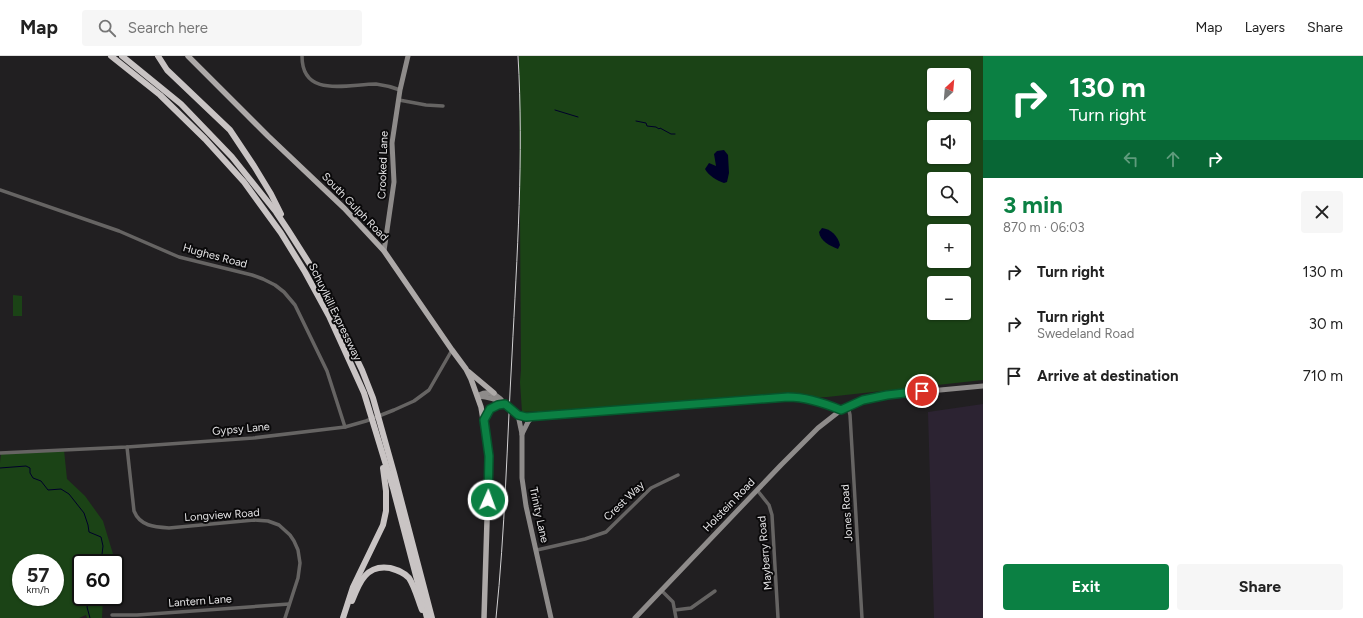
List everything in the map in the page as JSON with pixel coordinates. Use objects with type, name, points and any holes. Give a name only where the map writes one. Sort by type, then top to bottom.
[{"type":"highway","name":"Schuylkill Expressway","points":[[111,56],[154,90],[205,139],[244,182],[277,227],[305,272],[329,316],[364,394],[403,526],[426,618]]},
{"type":"highway","name":"Schuylkill Expressway","points":[[122,56],[181,104],[214,137],[249,177],[288,230],[316,274],[362,370],[373,398],[432,618]]},
{"type":"highway","points":[[158,56],[167,70],[224,123],[271,194],[288,230]]},
{"type":"highway","points":[[343,618],[353,587],[383,524],[386,511],[386,491],[383,465],[375,427]]},
{"type":"highway","points":[[347,618],[357,587],[365,574],[373,569],[385,568],[400,572],[409,579],[426,618]]},
{"type":"main road","name":"South Gulph Road","points":[[188,56],[268,136],[344,208],[384,251],[466,369],[478,396],[484,420],[489,456],[484,618]]},
{"type":"main road","name":"Crooked Lane","points":[[384,251],[394,182],[392,143],[400,90],[408,56]]},
{"type":"main road","points":[[466,369],[500,397],[504,404]]},
{"type":"main road","name":"Holstein Road","points":[[635,618],[818,428],[841,410],[863,400],[887,395],[983,386]]},
{"type":"main road","points":[[478,396],[485,392],[494,393]]},
{"type":"main road","points":[[478,396],[490,398],[504,404],[522,416],[783,397],[805,398],[824,403],[841,410]]},
{"type":"main road","points":[[484,420],[490,409],[504,404]]},
{"type":"main road","name":"Trinity Lane","points":[[517,414],[522,434],[522,478],[526,506],[551,618]]},
{"type":"main road","points":[[522,434],[533,416]]},
{"type":"street","points":[[302,56],[304,71],[316,84],[332,86],[382,85],[400,90]]},
{"type":"street","points":[[399,100],[426,105],[443,106]]},
{"type":"street","name":"Hughes Road","points":[[0,190],[119,231],[179,257],[252,275],[275,285],[284,292],[295,305],[327,371],[345,427]]},
{"type":"street","name":"Gypsy Lane","points":[[0,453],[127,447],[253,438],[345,427],[366,421],[394,410],[414,400],[429,390],[452,350]]},
{"type":"street","name":"Jones Road","points":[[848,406],[850,415],[862,618]]},
{"type":"street","name":"Longview Road","points":[[127,447],[134,511],[137,518],[146,524],[157,528],[169,528],[262,520],[279,525],[286,530],[294,541],[298,550],[300,563],[298,578],[285,618]]},
{"type":"street","name":"Crest Way","points":[[537,550],[585,539],[606,532],[651,488],[678,475]]},
{"type":"street","name":"Mayberry Road","points":[[757,490],[769,505],[772,515],[778,618]]},
{"type":"street","points":[[662,590],[673,602],[676,618]]},
{"type":"street","points":[[675,610],[690,608],[715,591]]},
{"type":"street","name":"Lantern Lane","points":[[112,615],[137,617],[289,604]]},
{"type":"shaded area","points":[[983,404],[983,618],[934,618],[928,412]]},
{"type":"green space","points":[[519,56],[983,56],[983,380],[827,397],[522,412],[520,382]]},
{"type":"green space","points":[[13,295],[22,296],[22,316],[13,316]]},
{"type":"green space","points":[[64,450],[67,479],[85,496],[103,521],[113,554],[72,554],[72,606],[103,606],[102,618],[87,618],[86,615],[79,618],[0,618],[1,453]]},
{"type":"water","points":[[724,150],[728,155],[729,173],[727,182],[724,183],[713,178],[705,169],[709,163],[716,166],[714,154],[717,151]]},
{"type":"water","points":[[822,228],[831,231],[836,236],[840,245],[838,249],[823,241],[819,232]]},
{"type":"waterway","points":[[555,110],[578,117]]},
{"type":"waterway","points":[[636,121],[646,123],[647,126],[660,128],[671,134],[675,134]]},
{"type":"waterway","points":[[0,468],[26,466],[30,468],[30,473],[33,478],[41,481],[48,490],[61,489],[69,494],[84,513],[89,532],[101,537],[103,546],[102,554]]},
{"type":"waterway","points":[[87,606],[90,618]]},
{"type":"tram line","points":[[496,618],[504,520],[518,243],[520,168],[520,93],[518,56]]},
{"type":"route","points":[[488,500],[489,456],[484,420],[487,412],[498,405],[505,404],[518,415],[526,417],[788,397],[824,403],[841,410],[863,400],[887,395],[922,391]]}]
